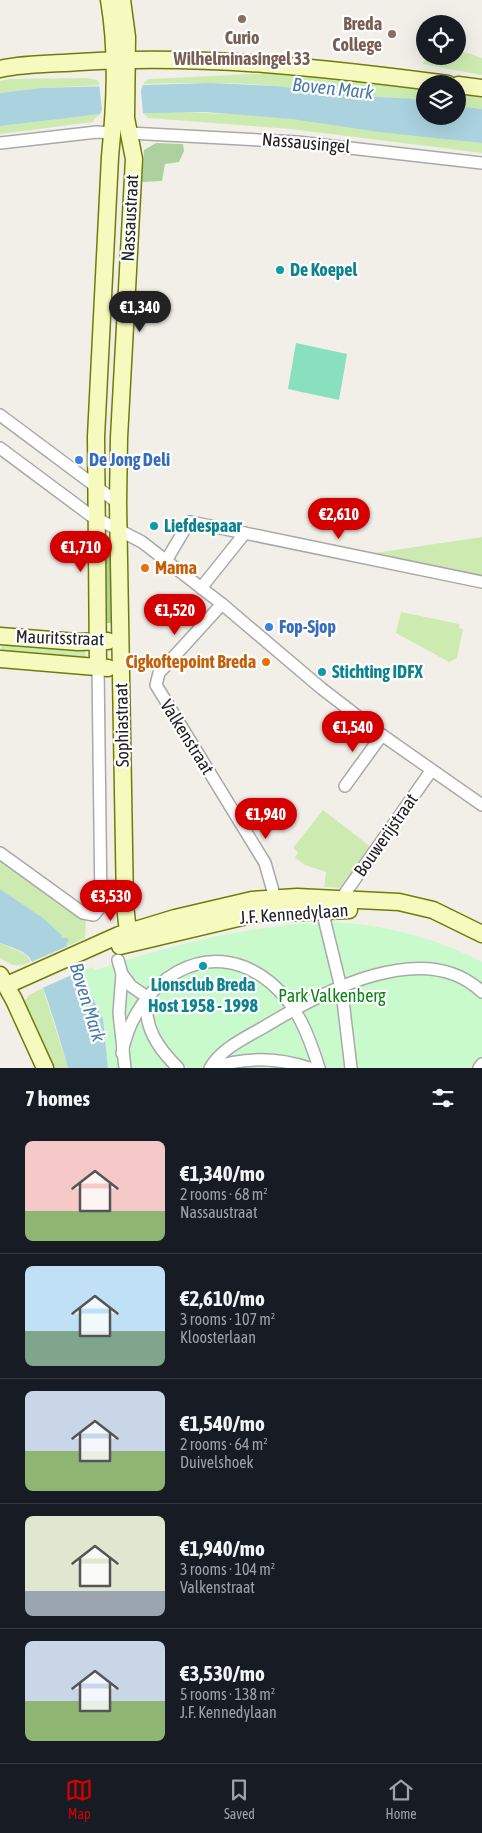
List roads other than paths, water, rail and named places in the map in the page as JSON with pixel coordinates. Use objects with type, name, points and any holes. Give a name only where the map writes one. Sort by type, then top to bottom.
[{"type":"street","points":[[109,0],[114,39],[120,60]]},
{"type":"street","points":[[120,60],[127,37],[122,0]]},
{"type":"street","points":[[0,69],[120,60],[270,63],[416,80]]},
{"type":"street","name":"Nassaustraat","points":[[96,503],[96,437],[121,126],[120,60]]},
{"type":"street","points":[[466,86],[482,88]]},
{"type":"street","name":"Nassaustraat","points":[[118,517],[119,438],[134,159],[121,126]]},
{"type":"street","name":"Nassausingel","points":[[0,144],[97,132],[121,126],[298,142],[482,163]]},
{"type":"street","points":[[0,415],[96,503],[118,517]]},
{"type":"street","points":[[0,448],[118,517],[142,542],[222,604],[300,672],[382,735],[482,805]]},
{"type":"street","name":"Sophiastraat","points":[[0,853],[86,915],[94,914],[100,910],[103,901],[96,503]]},
{"type":"street","name":"Sophiastraat","points":[[118,517],[125,905],[128,932]]},
{"type":"street","points":[[166,561],[190,522],[482,582]]},
{"type":"street","points":[[201,588],[245,533]]},
{"type":"street","name":"Valkenstraat","points":[[222,604],[161,671],[156,682],[159,693],[265,863],[275,904]]},
{"type":"street","name":"Mauritsstraat","points":[[0,636],[98,643],[120,640]]},
{"type":"street","name":"Mauritsstraat","points":[[0,659],[98,668],[120,668]]},
{"type":"street","points":[[345,786],[382,735]]},
{"type":"street","name":"Bouwerijstraat","points":[[341,899],[431,770]]},
{"type":"street","name":"J.F. Kennedylaan","points":[[79,956],[240,917],[275,904],[341,899],[391,901],[421,906],[445,915],[482,934]]},
{"type":"street","name":"J.F. Kennedylaan","points":[[2,984],[32,977],[128,932],[238,902],[275,904],[322,910],[402,911],[435,920],[482,944]]},
{"type":"street","points":[[322,910],[341,986],[347,1021],[351,1068]]},
{"type":"street","points":[[118,960],[122,974],[119,1013],[125,1068]]},
{"type":"street","points":[[122,1053],[130,1025],[147,997],[174,972],[194,964],[217,962],[241,967],[262,977],[275,987],[294,1009],[306,1029],[319,1068]]},
{"type":"street","points":[[210,1068],[218,1056],[230,1047],[294,1009],[341,986],[389,972],[424,969],[458,976],[472,983],[482,992]]},
{"type":"street","points":[[122,974],[131,986],[147,997]]},
{"type":"street","points":[[2,984],[45,1068]]},
{"type":"street","points":[[147,997],[146,1020],[149,1029],[163,1052],[178,1068]]},
{"type":"street","points":[[210,1068],[238,1061],[265,1059],[309,1068]]},
{"type":"street","points":[[479,1068],[482,1064]]},
{"type":"water","points":[[210,83],[276,86],[378,97],[416,99],[416,125],[466,125],[466,107],[482,109],[482,143],[379,132],[292,119],[205,112],[101,114],[0,126],[0,93],[41,88]]},
{"type":"water","name":"Boven Mark","points":[[0,889],[43,918],[62,935],[61,938],[68,938],[69,941],[66,943],[103,1019],[108,1068],[68,1068],[50,1009],[33,963],[25,954],[0,943]]},
{"type":"place","name":"Curio Wilhelminasingel 33","points":[[242,19]]},
{"type":"place","name":"Breda College","points":[[392,34]]},
{"type":"place","name":"De Koepel","points":[[280,270]]},
{"type":"place","name":"De Jong Deli","points":[[79,460]]},
{"type":"place","name":"Liefdespaar","points":[[154,526]]},
{"type":"place","name":"Mama","points":[[145,568]]},
{"type":"place","name":"Fop-Sjop","points":[[269,627]]},
{"type":"place","name":"Cigkoftepoint Breda","points":[[266,662]]},
{"type":"place","name":"Stichting IDFX","points":[[322,672]]},
{"type":"place","name":"Lionsclub Breda Host 1958 - 1998","points":[[203,966]]},
{"type":"park label","name":"Park Valkenberg","points":[[332,996]]}]
